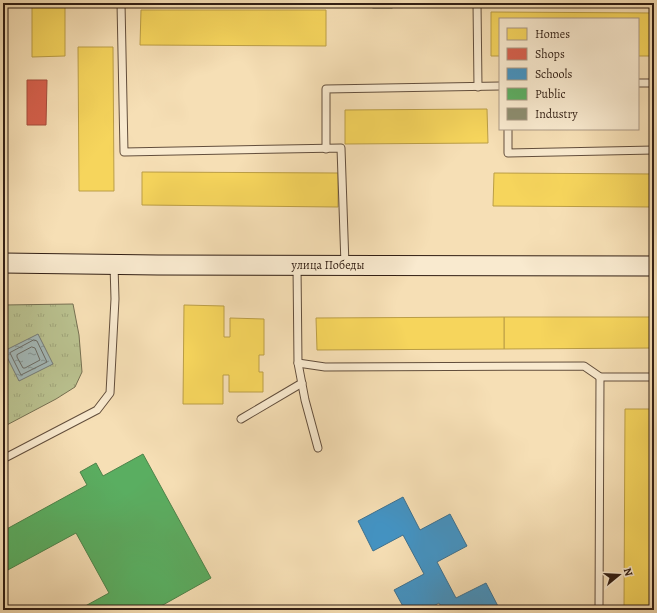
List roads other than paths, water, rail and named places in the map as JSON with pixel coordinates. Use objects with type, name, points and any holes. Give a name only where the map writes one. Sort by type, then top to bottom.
[{"type":"main road","name":"улица Победы","points":[[3,263],[114,265],[654,266]]},
{"type":"lane","points":[[122,3],[124,152],[341,148],[345,265]]},
{"type":"lane","points":[[477,3],[478,87]]},
{"type":"lane","points":[[639,83],[654,83]]},
{"type":"lane","points":[[326,148],[326,89],[499,86]]},
{"type":"lane","points":[[508,130],[508,153],[654,150]]},
{"type":"lane","points":[[3,459],[97,410],[110,394],[115,299],[114,265]]},
{"type":"lane","points":[[297,265],[298,363],[305,400],[318,448]]},
{"type":"lane","points":[[298,363],[325,367],[584,366],[600,377],[654,377]]},
{"type":"lane","points":[[599,610],[600,377]]},
{"type":"lane","points":[[242,419],[302,383]]},
{"type":"water","points":[[38,334],[53,364],[19,381],[4,351]]}]
